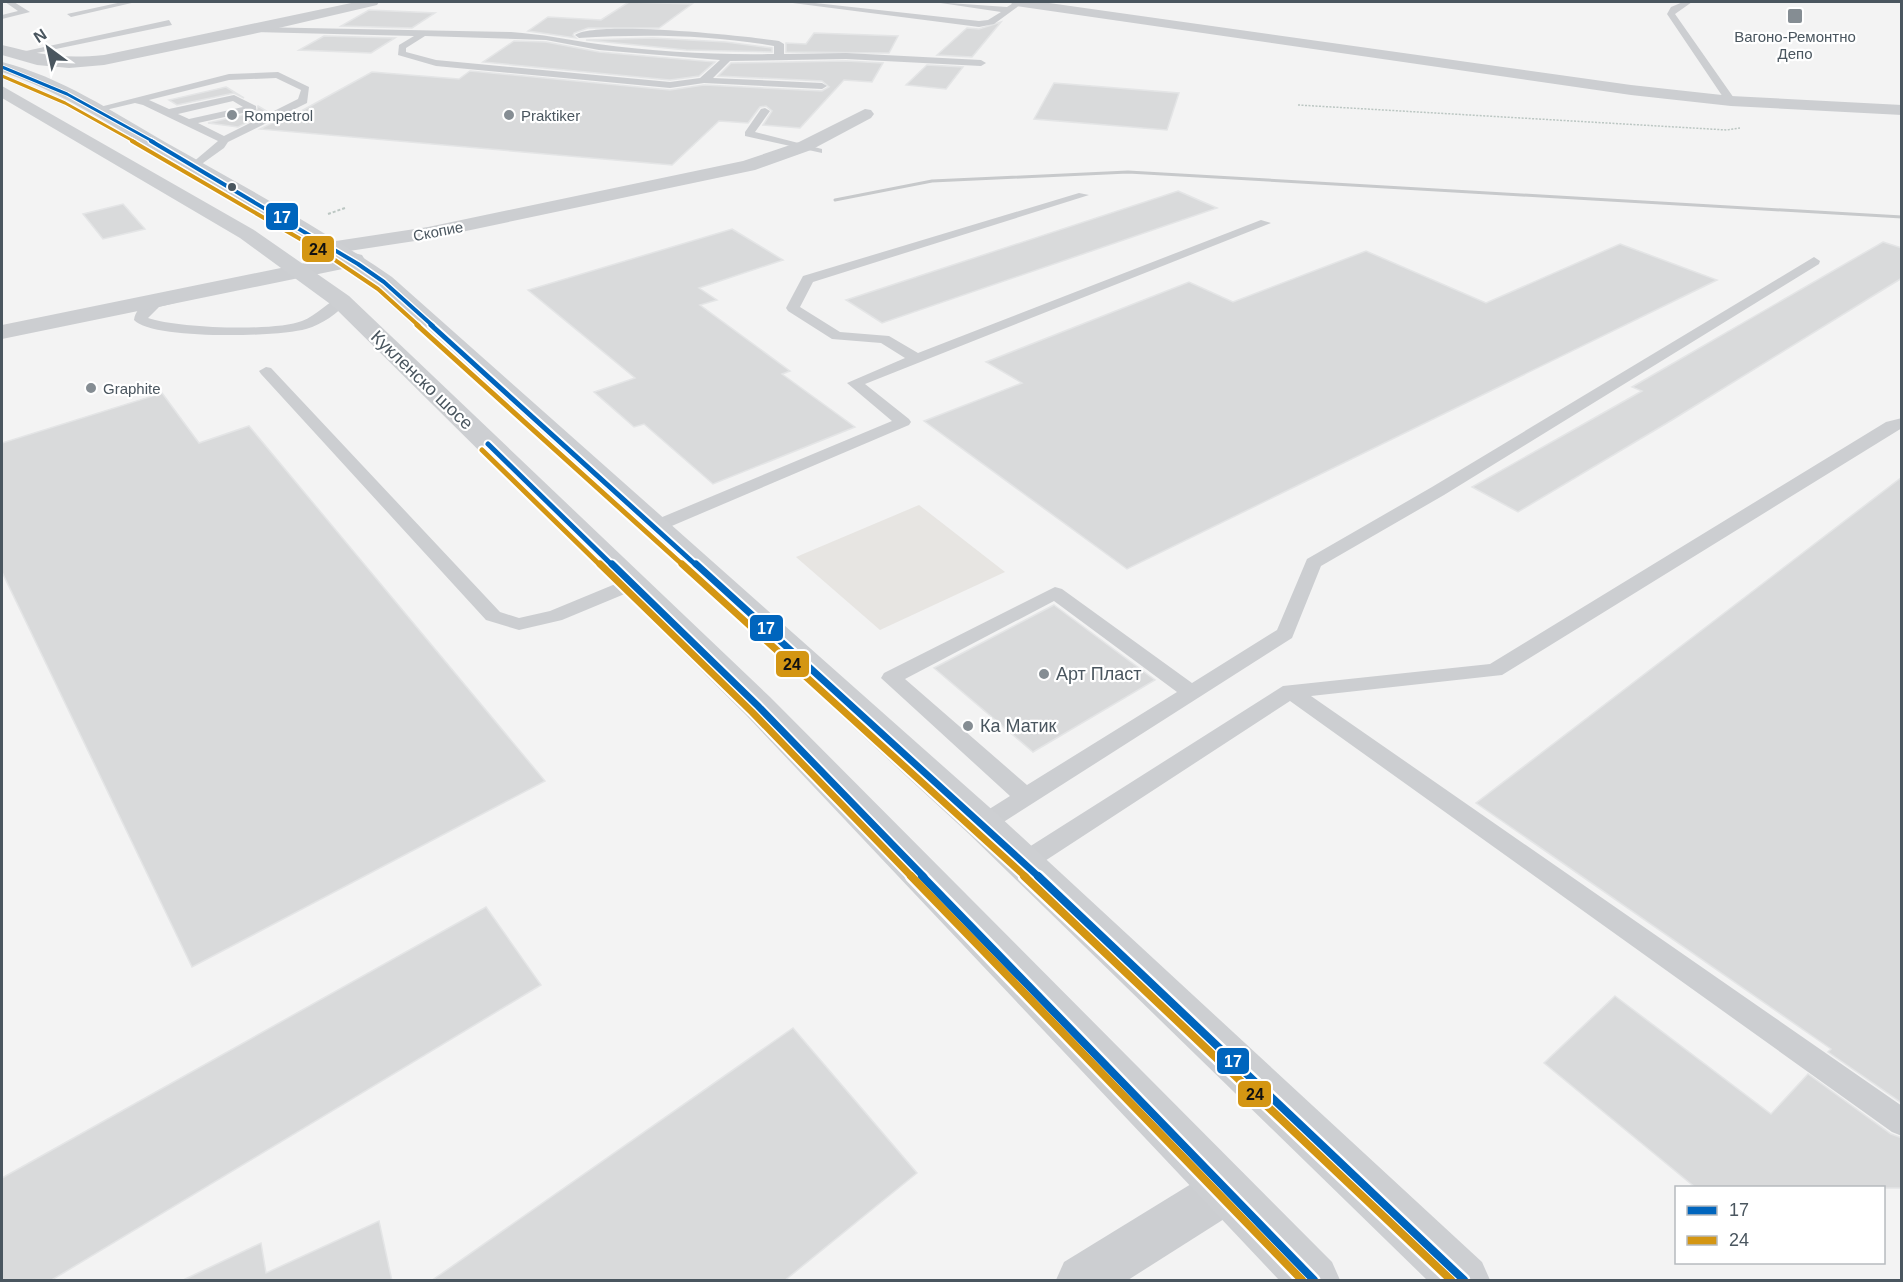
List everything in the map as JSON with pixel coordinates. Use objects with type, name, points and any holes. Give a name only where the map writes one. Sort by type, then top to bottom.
[{"type":"main road","points":[[2,66],[27,74],[97,109],[196,165],[345,253],[398,293],[983,824],[1464,1281]]},
{"type":"main road","name":"Кукленско шосе","points":[[2,91],[237,228],[341,301],[758,706],[1314,1281]]},
{"type":"street","points":[[2,50],[37,60],[69,63],[104,60],[253,30],[372,2]]},
{"type":"street","points":[[1015,5],[1631,90],[1731,101],[1902,110]]},
{"type":"street","points":[[2,316],[291,264],[758,173],[856,129],[865,114]]},
{"type":"street","points":[[2,333],[201,291],[291,264]]},
{"type":"street","points":[[1082,1281],[1226,1190]]},
{"type":"lane","points":[[2,17],[26,12],[9,2]]},
{"type":"lane","points":[[71,14],[132,2]]},
{"type":"lane","points":[[789,2],[965,24],[991,22],[1015,5]]},
{"type":"lane","points":[[938,2],[1015,5]]},
{"type":"lane","points":[[1688,2],[1674,9],[1671,14],[1731,101]]},
{"type":"lane","points":[[17,54],[170,23]]},
{"type":"lane","points":[[253,30],[546,37],[632,32],[742,37],[779,44],[780,57]]},
{"type":"lane","points":[[420,35],[402,46],[401,52],[412,58],[436,63],[658,84],[689,84],[706,81],[822,86]]},
{"type":"lane","points":[[546,37],[599,47],[727,58],[846,56],[981,63]]},
{"type":"lane","points":[[706,81],[711,79],[727,58]]},
{"type":"lane","points":[[97,109],[230,77],[278,75],[306,89],[303,101],[224,140],[220,146],[196,165]]},
{"type":"lane","points":[[171,112],[234,98],[252,108],[190,122]]},
{"type":"lane","points":[[135,100],[171,112],[224,140]]},
{"type":"lane","points":[[216,102],[234,112]]},
{"type":"lane","points":[[196,106],[213,117]]},
{"type":"lane","points":[[765,111],[749,134],[811,149]]},
{"type":"lane","points":[[916,358],[884,339],[837,336],[793,308],[808,279],[1083,195]]},
{"type":"lane","points":[[654,527],[903,422],[854,383],[1265,223]]},
{"type":"lane","points":[[983,824],[1285,634],[1313,563],[1438,491],[1814,261]]},
{"type":"lane","points":[[201,291],[154,304],[142,313],[141,320],[152,324],[271,332],[309,324],[331,314],[341,301]]},
{"type":"lane","points":[[266,371],[493,616],[519,624],[546,618],[632,584]]},
{"type":"lane","points":[[1023,863],[1290,691],[1495,670],[1892,425],[1902,423]]},
{"type":"lane","points":[[1026,797],[891,678],[1055,592],[1191,692]]},
{"type":"lane","points":[[1290,691],[1902,1123]]},
{"type":"path","points":[[1298,105],[1727,130],[1742,127],[1748,121],[1731,101]]},
{"type":"shaded area","points":[[919,505],[1005,572],[880,630],[796,557]]},
{"type":"building","points":[[629,2],[692,4],[659,28],[588,28],[574,33],[576,38],[528,31],[548,17],[601,20]]},
{"type":"building","points":[[369,10],[435,13],[412,28],[341,26]]},
{"type":"building","points":[[1001,22],[972,57],[937,55],[967,28],[979,29]]},
{"type":"building","points":[[814,33],[898,36],[889,53],[786,52],[786,43],[806,44]]},
{"type":"building","points":[[324,36],[395,38],[371,53],[299,50]]},
{"type":"building","points":[[653,38],[726,42],[772,48],[772,52],[686,50],[586,40]]},
{"type":"building","points":[[514,41],[546,42],[599,52],[715,62],[699,76],[670,80],[483,62]]},
{"type":"building","name":"Praktiker","points":[[846,61],[883,63],[872,82],[844,80],[800,128],[763,125],[772,111],[766,106],[760,107],[748,123],[719,121],[672,165],[260,129],[280,119],[283,121],[372,72],[459,79],[470,71],[670,90],[704,85],[822,91],[829,87],[822,81],[718,76],[731,63]]},
{"type":"building","points":[[927,65],[963,67],[946,89],[906,85]]},
{"type":"building","points":[[1054,83],[1179,93],[1167,130],[1034,119]]},
{"type":"building","points":[[226,87],[244,98],[234,93],[177,105],[169,100]]},
{"type":"building","points":[[258,106],[268,112],[238,127],[208,123],[256,112]]},
{"type":"building","points":[[1178,191],[1217,208],[882,323],[846,300]]},
{"type":"building","points":[[123,204],[145,229],[103,239],[83,214]]},
{"type":"building","points":[[732,229],[783,260],[699,288],[717,300],[700,305],[790,371],[782,374],[855,427],[713,484],[644,424],[634,427],[594,392],[635,378],[528,290]]},
{"type":"building","points":[[1883,242],[1902,248],[1902,278],[1518,512],[1472,487],[1642,391],[1632,387]]},
{"type":"building","points":[[1620,244],[1717,280],[1127,569],[924,421],[1022,383],[986,362],[1189,282],[1233,302],[1366,251],[1486,303]]},
{"type":"building","points":[[162,393],[199,443],[249,426],[545,781],[192,967],[2,572],[2,443]]},
{"type":"building","points":[[1902,477],[1902,1103],[1828,1052],[1831,1049],[1476,803]]},
{"type":"building","name":"Арт Пласт","points":[[1054,605],[1155,680],[1033,752],[934,668]]},
{"type":"building","points":[[486,907],[541,985],[50,1281],[2,1281],[2,1178]]},
{"type":"building","points":[[1615,996],[1771,1114],[1808,1074],[1891,1134],[1902,1138],[1902,1188],[1885,1188],[1885,1186],[1694,1186],[1544,1063]]},
{"type":"building","points":[[793,1028],[917,1173],[784,1281],[431,1281]]},
{"type":"building","points":[[379,1221],[392,1281],[181,1281],[261,1243],[266,1273]]},
{"type":"railway","points":[[835,200],[932,181],[1128,172],[1902,217]]},
{"type":"transit line","name":"17","points":[[2,67],[46,84],[108,116],[278,214],[384,282],[983,824],[1464,1280]]},
{"type":"transit line","name":"24","points":[[2,76],[44,93],[105,125],[273,221],[378,289],[977,831],[1451,1280]]},
{"type":"transit line","name":"17","points":[[488,444],[758,706],[1314,1280]]},
{"type":"transit line","name":"24","points":[[482,450],[752,712],[1302,1280]]},
{"type":"place","name":"Вагоно-Ремонтно Депо","points":[[1795,16]]},
{"type":"place","name":"Rompetrol","points":[[232,115]]},
{"type":"place","name":"Praktiker","points":[[509,115]]},
{"type":"place","name":"Graphite","points":[[91,388]]},
{"type":"place","name":"Арт Пласт","points":[[1044,674]]},
{"type":"place","name":"Ка Матик","points":[[968,726]]}]
